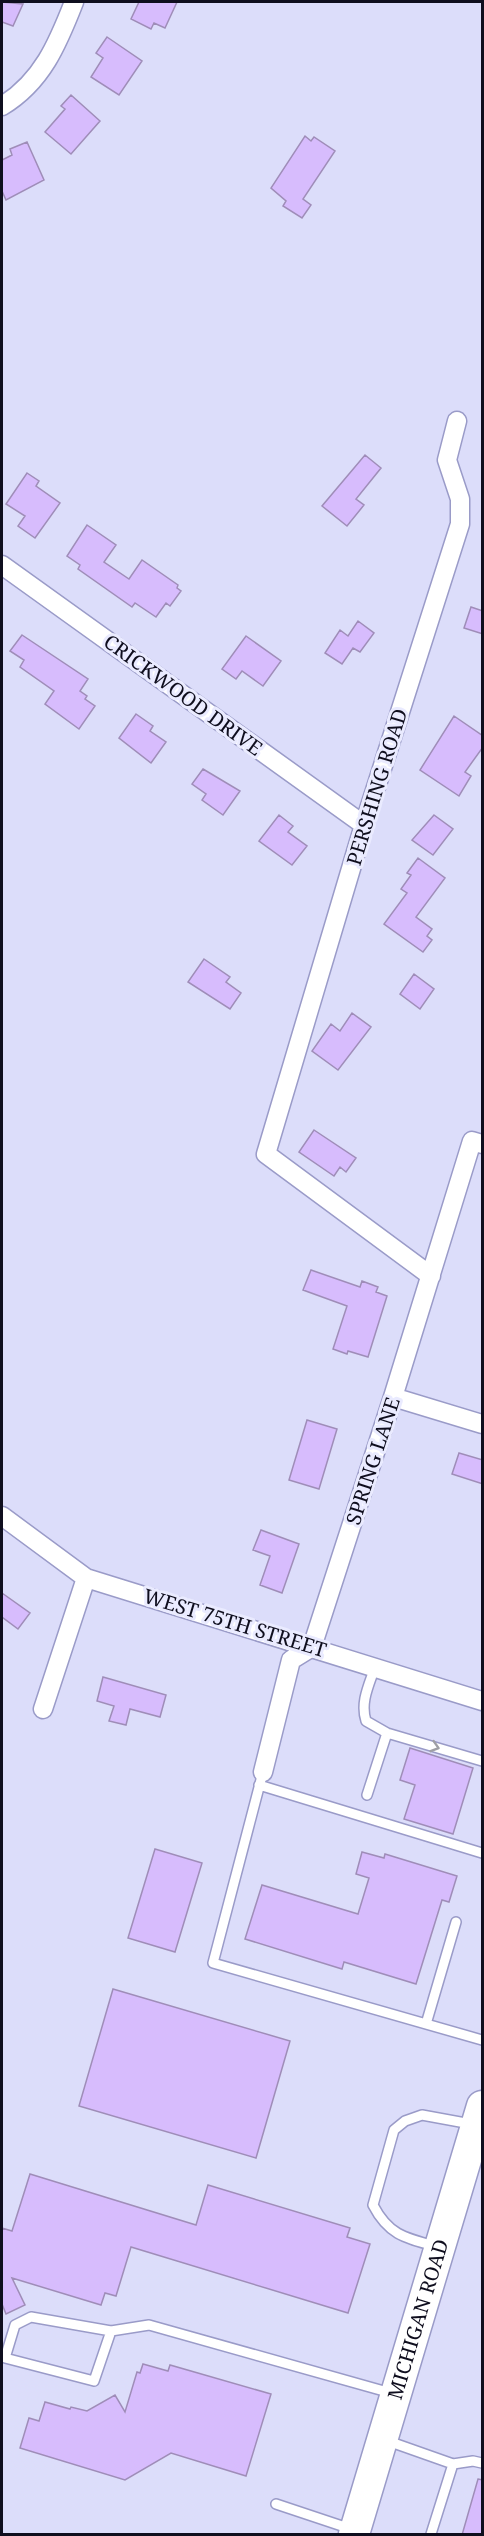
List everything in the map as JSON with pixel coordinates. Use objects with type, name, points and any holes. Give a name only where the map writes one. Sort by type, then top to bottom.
[{"type":"main road","name":"MICHIGAN ROAD","points":[[355,2533],[440,2248],[481,2120]]},
{"type":"street","points":[[2,106],[21,92],[43,67],[55,49],[74,2]]},
{"type":"street","name":"PERSHING ROAD","points":[[431,1276],[266,1154],[364,825],[460,524],[460,499],[447,460],[457,421]]},
{"type":"street","name":"CRICKWOOD DRIVE","points":[[2,565],[364,825]]},
{"type":"street","name":"SPRING LANE","points":[[312,1647],[431,1276],[477,1143]]},
{"type":"street","points":[[393,1398],[483,1424]]},
{"type":"street","name":"WEST 75TH STREET","points":[[2,1516],[86,1578],[483,1701]]},
{"type":"street","points":[[43,1710],[86,1578]]},
{"type":"street","points":[[261,1778],[291,1660],[312,1647]]},
{"type":"lane","points":[[375,1667],[364,1698],[363,1712],[366,1721],[387,1732],[483,1761]]},
{"type":"lane","points":[[367,1795],[387,1732]]},
{"type":"lane","points":[[483,1853],[261,1778],[213,1963],[483,2040]]},
{"type":"lane","points":[[426,2024],[456,1922]]},
{"type":"lane","points":[[440,2248],[396,2232],[382,2222],[373,2205],[394,2130],[405,2121],[422,2115],[481,2120]]},
{"type":"lane","points":[[111,2331],[94,2381],[5,2358],[15,2325],[31,2317],[111,2331],[149,2325],[396,2394]]},
{"type":"lane","points":[[383,2439],[453,2464],[473,2461],[483,2463]]},
{"type":"lane","points":[[431,2535],[453,2464]]},
{"type":"lane","points":[[276,2504],[355,2533]]},
{"type":"building","points":[[2,2],[23,4],[13,26],[2,22]]},
{"type":"building","points":[[139,2],[177,2],[165,28],[154,23],[151,29],[131,19]]},
{"type":"building","points":[[107,37],[142,61],[119,95],[91,77],[103,58],[96,53]]},
{"type":"building","points":[[71,95],[100,121],[71,154],[45,132],[65,109],[61,106]]},
{"type":"building","points":[[305,136],[311,141],[314,137],[335,151],[303,199],[311,205],[302,218],[283,206],[286,201],[271,188]]},
{"type":"building","points":[[27,142],[44,180],[6,200],[2,191],[2,160],[12,155],[10,149]]},
{"type":"building","points":[[365,455],[381,468],[356,499],[364,505],[347,526],[322,506]]},
{"type":"building","points":[[27,473],[39,481],[36,486],[60,503],[35,538],[18,526],[25,516],[6,504]]},
{"type":"building","points":[[87,525],[116,545],[104,562],[129,579],[142,560],[178,585],[177,588],[181,591],[170,606],[166,603],[156,617],[135,603],[132,607],[78,569],[80,565],[67,556]]},
{"type":"building","points":[[471,607],[483,611],[483,634],[464,628]]},
{"type":"building","points":[[358,621],[374,633],[360,652],[353,648],[342,664],[325,653],[340,630],[348,636]]},
{"type":"building","points":[[22,635],[88,679],[80,691],[87,696],[85,699],[95,706],[79,729],[45,704],[54,691],[20,667],[24,660],[10,651]]},
{"type":"building","points":[[246,636],[281,661],[263,686],[242,671],[236,679],[222,669]]},
{"type":"building","points":[[136,714],[153,726],[150,731],[166,742],[151,763],[119,738]]},
{"type":"building","points":[[454,716],[483,736],[483,747],[465,772],[471,776],[459,796],[420,770]]},
{"type":"building","points":[[203,769],[240,791],[223,815],[202,800],[206,794],[192,784]]},
{"type":"building","points":[[279,815],[293,826],[288,832],[307,846],[292,865],[259,841]]},
{"type":"building","points":[[434,815],[453,829],[433,855],[412,840]]},
{"type":"building","points":[[418,858],[445,878],[416,917],[432,929],[427,936],[432,940],[423,952],[384,924],[407,893],[401,889],[411,875],[407,873]]},
{"type":"building","points":[[204,959],[230,977],[226,982],[241,993],[230,1009],[188,982]]},
{"type":"building","points":[[414,974],[434,989],[420,1009],[400,994]]},
{"type":"building","points":[[352,1013],[371,1027],[338,1070],[312,1051],[331,1024],[340,1031]]},
{"type":"building","points":[[314,1130],[356,1158],[346,1172],[340,1167],[334,1176],[299,1152]]},
{"type":"building","points":[[311,1270],[360,1287],[362,1281],[378,1287],[376,1292],[387,1296],[368,1357],[333,1349],[347,1306],[303,1290]]},
{"type":"building","points":[[307,1420],[337,1429],[319,1489],[289,1480]]},
{"type":"building","points":[[459,1453],[483,1460],[483,1484],[452,1474]]},
{"type":"building","points":[[261,1530],[299,1544],[282,1593],[260,1585],[270,1556],[253,1550]]},
{"type":"building","points":[[2,1593],[30,1613],[18,1629],[2,1617]]},
{"type":"building","points":[[103,1677],[166,1695],[160,1717],[130,1709],[126,1725],[109,1721],[114,1706],[97,1701]]},
{"type":"building","points":[[410,1748],[473,1768],[453,1834],[404,1819],[415,1785],[400,1780]]},
{"type":"building","points":[[155,1849],[202,1863],[175,1952],[128,1938]]},
{"type":"building","points":[[362,1852],[384,1858],[385,1854],[457,1876],[449,1902],[442,1900],[416,1984],[344,1962],[342,1969],[245,1939],[262,1885],[358,1914],[369,1878],[356,1874]]},
{"type":"building","points":[[113,1989],[290,2041],[256,2158],[79,2106]]},
{"type":"building","points":[[30,2174],[196,2225],[208,2185],[350,2228],[347,2237],[370,2244],[348,2313],[131,2247],[116,2296],[105,2293],[101,2305],[12,2278],[25,2305],[6,2314],[2,2304],[2,2228],[12,2231]]},
{"type":"building","points":[[143,2364],[168,2371],[170,2365],[271,2394],[246,2476],[171,2453],[125,2480],[20,2448],[29,2418],[39,2421],[45,2402],[87,2411],[115,2395],[125,2412],[137,2372],[140,2373]]},
{"type":"building","points":[[478,2479],[483,2480],[483,2535],[462,2535]]}]
